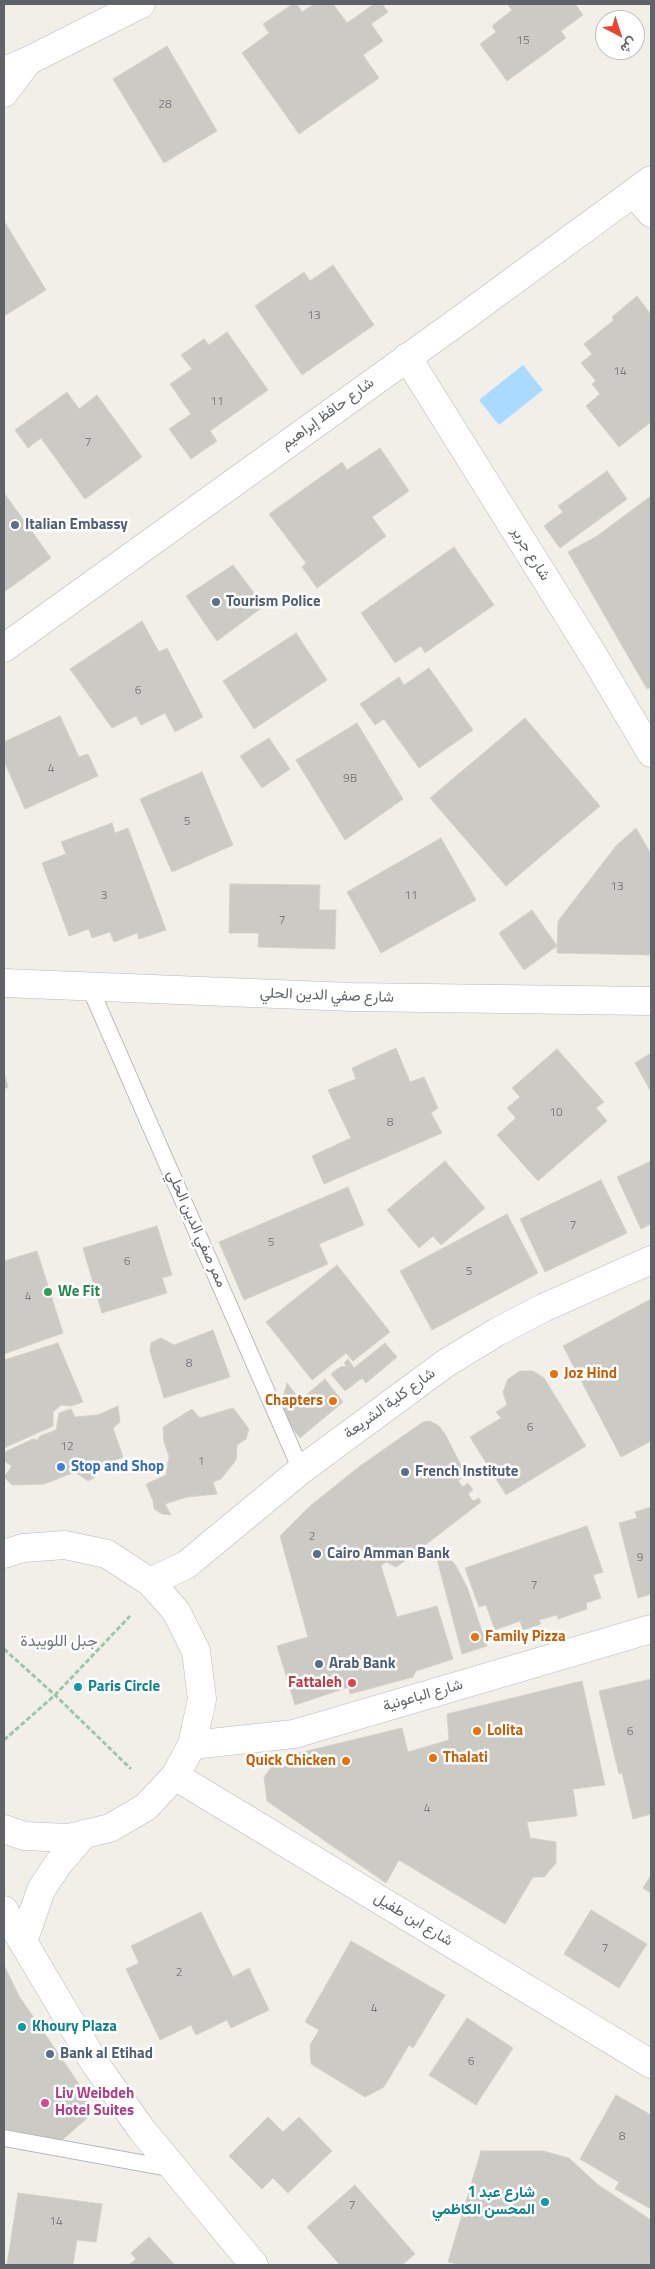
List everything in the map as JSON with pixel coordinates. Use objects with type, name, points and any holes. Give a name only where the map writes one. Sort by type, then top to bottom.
[{"type":"street","points":[[4,93],[16,66],[141,4]]},
{"type":"street","name":"شارع حافظ إبراهيم","points":[[4,648],[407,357],[646,195]]},
{"type":"street","name":"شارع جرير","points":[[407,357],[595,658],[651,753]]},
{"type":"street","name":"شارع صفي الدين الحلي","points":[[4,983],[90,988],[351,997],[651,1000]]},
{"type":"street","name":"شارع كلية الشريعة","points":[[150,1582],[186,1565],[301,1470],[424,1379],[497,1332],[543,1308],[651,1260]]},
{"type":"street","points":[[4,1554],[23,1548],[65,1545],[107,1554],[150,1582],[176,1611],[196,1651],[202,1698],[192,1745],[175,1776],[146,1807],[110,1828],[68,1838],[24,1836],[4,1829]]},
{"type":"street","name":"شارع الباعونية","points":[[192,1745],[294,1734],[651,1629]]},
{"type":"street","name":"شارع ابن طفيل","points":[[175,1776],[651,2064]]},
{"type":"street","points":[[23,1942],[41,1890],[58,1864],[84,1834]]},
{"type":"street","points":[[4,1910],[96,2065],[142,2130],[254,2265]]},
{"type":"lane","name":"ممر صفي الدين الحلي","points":[[90,988],[301,1470]]},
{"type":"lane","points":[[4,2138],[174,2169]]},
{"type":"path","points":[[4,1740],[55,1696],[130,1616]]},
{"type":"path","points":[[4,1649],[130,1769]]},
{"type":"water","points":[[523,365],[543,390],[499,425],[479,400]]},
{"type":"building","points":[[293,4],[297,4],[302,12],[314,4],[333,4],[347,23],[374,4],[382,4],[388,12],[371,24],[383,41],[363,55],[379,78],[299,134],[242,53],[269,33],[263,24]]},
{"type":"building","points":[[507,4],[575,4],[583,15],[561,31],[566,38],[507,81],[480,44],[496,32],[492,26],[512,10]]},
{"type":"building","points":[[167,46],[217,131],[164,163],[113,79]]},
{"type":"building","points":[[4,221],[46,290],[4,316]]},
{"type":"building","points":[[333,265],[374,325],[302,375],[255,306],[304,272],[310,281]]},
{"type":"building","points":[[637,296],[651,315],[651,422],[619,447],[586,406],[600,394],[592,384],[596,381],[581,363],[592,354],[584,344],[614,320],[612,317]]},
{"type":"building","points":[[227,332],[268,390],[210,431],[217,441],[191,459],[169,429],[191,414],[170,384],[192,369],[181,355],[204,339],[209,345]]},
{"type":"building","points":[[67,392],[79,409],[97,395],[142,457],[85,499],[41,438],[28,448],[15,430]]},
{"type":"building","points":[[380,448],[409,491],[372,517],[386,536],[317,588],[302,567],[306,563],[269,514],[342,462],[347,470]]},
{"type":"building","points":[[607,471],[627,499],[560,548],[544,526],[563,512],[558,506]]},
{"type":"building","name":"Italian Embassy","points":[[4,493],[51,558],[4,592]]},
{"type":"building","points":[[651,496],[651,687],[647,689],[568,552],[597,536]]},
{"type":"building","points":[[454,547],[494,605],[425,653],[421,646],[395,663],[361,613]]},
{"type":"building","points":[[233,565],[264,606],[217,641],[186,596]]},
{"type":"building","points":[[142,621],[159,652],[167,648],[203,717],[175,732],[165,713],[141,725],[136,716],[112,728],[70,669]]},
{"type":"building","points":[[296,633],[327,680],[254,729],[223,681]]},
{"type":"building","points":[[429,668],[473,730],[419,768],[384,719],[375,725],[360,704],[399,677],[404,685]]},
{"type":"building","points":[[60,716],[79,757],[88,754],[98,776],[25,809],[4,761],[4,742]]},
{"type":"building","points":[[525,718],[600,806],[506,886],[430,798]]},
{"type":"building","points":[[357,723],[403,799],[345,840],[296,760]]},
{"type":"building","points":[[269,738],[290,769],[262,788],[240,756]]},
{"type":"building","points":[[202,772],[233,845],[172,872],[140,799]]},
{"type":"building","points":[[112,823],[115,833],[128,828],[166,930],[139,939],[137,933],[114,942],[110,932],[92,938],[89,929],[69,936],[42,863],[66,854],[61,842]]},
{"type":"building","points":[[636,828],[651,854],[651,955],[557,953],[558,921],[616,846]]},
{"type":"building","points":[[441,838],[476,900],[381,953],[347,892]]},
{"type":"building","points":[[230,884],[320,885],[319,910],[336,910],[335,949],[258,947],[259,933],[229,933]]},
{"type":"building","points":[[532,910],[557,946],[524,970],[499,933]]},
{"type":"building","points":[[396,1048],[410,1082],[424,1077],[438,1108],[431,1113],[442,1133],[324,1184],[312,1156],[351,1138],[328,1090],[356,1079],[352,1068]]},
{"type":"building","points":[[557,1049],[604,1102],[596,1108],[607,1121],[538,1181],[497,1135],[516,1118],[507,1108],[520,1097],[512,1088]]},
{"type":"building","points":[[651,1053],[651,1092],[635,1063]]},
{"type":"building","points":[[4,1072],[8,1087],[4,1089]]},
{"type":"building","points":[[445,1161],[485,1208],[441,1245],[433,1236],[419,1248],[387,1210]]},
{"type":"building","points":[[651,1161],[651,1224],[641,1229],[617,1177]]},
{"type":"building","points":[[601,1180],[627,1233],[545,1272],[520,1219]]},
{"type":"building","points":[[348,1187],[364,1225],[319,1244],[328,1264],[244,1300],[219,1242]]},
{"type":"building","points":[[507,1214],[538,1273],[432,1330],[400,1271]]},
{"type":"building","points":[[157,1226],[172,1275],[162,1278],[167,1293],[102,1313],[83,1248]]},
{"type":"building","points":[[37,1251],[63,1333],[4,1354],[4,1261]]},
{"type":"building","points":[[337,1265],[390,1332],[353,1361],[346,1353],[312,1380],[266,1322]]},
{"type":"building","points":[[651,1299],[651,1441],[621,1457],[563,1346]]},
{"type":"building","points":[[213,1330],[230,1377],[164,1398],[150,1351],[151,1343],[161,1338],[174,1345]]},
{"type":"building","points":[[58,1343],[83,1402],[71,1406],[61,1405],[53,1412],[53,1426],[4,1448],[4,1360]]},
{"type":"building","points":[[385,1343],[397,1357],[366,1383],[362,1378],[345,1391],[331,1374],[340,1367],[347,1366],[344,1363],[348,1359],[354,1368]]},
{"type":"building","points":[[520,1371],[533,1371],[544,1378],[586,1446],[506,1495],[470,1437],[501,1418],[496,1412],[507,1405],[503,1392],[508,1379]]},
{"type":"building","points":[[325,1379],[343,1402],[300,1438],[279,1411],[287,1383],[300,1400]]},
{"type":"building","points":[[118,1406],[120,1422],[113,1428],[123,1457],[96,1468],[95,1477],[88,1481],[75,1472],[44,1484],[12,1485],[4,1477],[12,1466],[4,1461],[4,1454],[56,1430],[59,1413],[71,1409],[75,1417],[98,1415]]},
{"type":"building","points":[[233,1408],[249,1429],[246,1439],[237,1445],[236,1460],[221,1479],[213,1482],[217,1494],[187,1497],[165,1504],[171,1515],[162,1514],[154,1509],[146,1484],[166,1475],[169,1456],[164,1442],[163,1427],[192,1409],[200,1418]]},
{"type":"building","points":[[430,1421],[439,1426],[445,1434],[466,1475],[458,1481],[463,1487],[468,1483],[473,1490],[468,1494],[473,1501],[479,1498],[481,1502],[396,1567],[386,1562],[381,1566],[397,1617],[437,1606],[453,1659],[416,1671],[413,1677],[350,1694],[349,1687],[295,1705],[277,1646],[308,1637],[280,1536],[310,1506],[360,1466],[423,1422]]},
{"type":"building","points":[[651,1507],[651,1594],[638,1598],[619,1523],[637,1518],[635,1512]]},
{"type":"building","points":[[587,1526],[603,1572],[593,1575],[601,1598],[586,1603],[587,1609],[558,1619],[557,1615],[539,1620],[541,1624],[523,1630],[520,1621],[495,1630],[486,1605],[479,1607],[465,1568]]},
{"type":"building","points":[[446,1556],[455,1564],[467,1587],[487,1646],[462,1654],[437,1559]]},
{"type":"building","points":[[651,1679],[651,1814],[633,1819],[622,1773],[619,1774],[599,1691]]},
{"type":"building","points":[[582,1681],[605,1785],[573,1789],[577,1816],[527,1822],[530,1838],[556,1842],[556,1863],[544,1877],[533,1877],[505,1924],[399,1860],[386,1883],[267,1801],[264,1777],[278,1758],[402,1728],[408,1752],[449,1740],[447,1714]]},
{"type":"building","points":[[651,1875],[651,1893],[643,1888]]},
{"type":"building","points":[[591,1910],[647,1944],[619,1988],[564,1954]]},
{"type":"building","points":[[201,1912],[233,1977],[249,1968],[269,2010],[231,2028],[227,2020],[196,2035],[191,2025],[160,2040],[126,1969],[139,1963],[131,1946]]},
{"type":"building","points":[[351,1941],[445,1995],[413,2048],[409,2045],[384,2087],[365,2097],[311,2064],[310,2045],[319,2030],[305,2022]]},
{"type":"building","name":"Khoury Plaza","points":[[4,1965],[19,1996],[79,2084],[91,2110],[86,2119],[60,2142],[4,2137]]},
{"type":"building","points":[[467,2018],[513,2048],[476,2105],[429,2075]]},
{"type":"building","points":[[616,2095],[651,2115],[651,2209],[615,2189],[619,2182],[580,2159]]},
{"type":"building","points":[[268,2117],[283,2132],[299,2117],[332,2151],[288,2193],[273,2178],[262,2189],[229,2156]]},
{"type":"building","name":"1 شارع عبد المحسن الكاظمي","points":[[481,2151],[543,2151],[569,2158],[597,2184],[651,2220],[650,2265],[461,2265],[448,2262]]},
{"type":"building","points":[[355,2185],[415,2254],[402,2265],[340,2265],[307,2227]]},
{"type":"building","points":[[18,2193],[102,2204],[96,2242],[77,2240],[73,2265],[7,2265]]},
{"type":"building","points":[[149,2237],[175,2265],[129,2265],[136,2259],[131,2253]]},
{"type":"place","name":"Italian Embassy","points":[[15,525]]},
{"type":"place","name":"Tourism Police","points":[[216,602]]},
{"type":"place","name":"We Fit","points":[[48,1292]]},
{"type":"place","name":"Joz Hind","points":[[554,1374]]},
{"type":"place","name":"Chapters","points":[[333,1401]]},
{"type":"place","name":"Stop and Shop","points":[[61,1467]]},
{"type":"place","name":"French Institute","points":[[405,1472]]},
{"type":"place","name":"Cairo Amman Bank","points":[[317,1554]]},
{"type":"place","name":"Family Pizza","points":[[475,1637]]},
{"type":"place","name":"Arab Bank","points":[[319,1664]]},
{"type":"place","name":"Fattaleh","points":[[352,1683]]},
{"type":"place","name":"Paris Circle","points":[[78,1687]]},
{"type":"place","name":"Lolita","points":[[477,1731]]},
{"type":"place","name":"Thalati","points":[[433,1758]]},
{"type":"place","name":"Quick Chicken","points":[[346,1761]]},
{"type":"place","name":"Khoury Plaza","points":[[22,2027]]},
{"type":"place","name":"Bank al Etihad","points":[[50,2054]]},
{"type":"place","name":"Liv Weibdeh Hotel Suites","points":[[45,2103]]},
{"type":"place","name":"1 شارع عبد المحسن الكاظمي","points":[[545,2202]]},
{"type":"district","name":"جبل اللويبدة","points":[[59,1642]]}]
